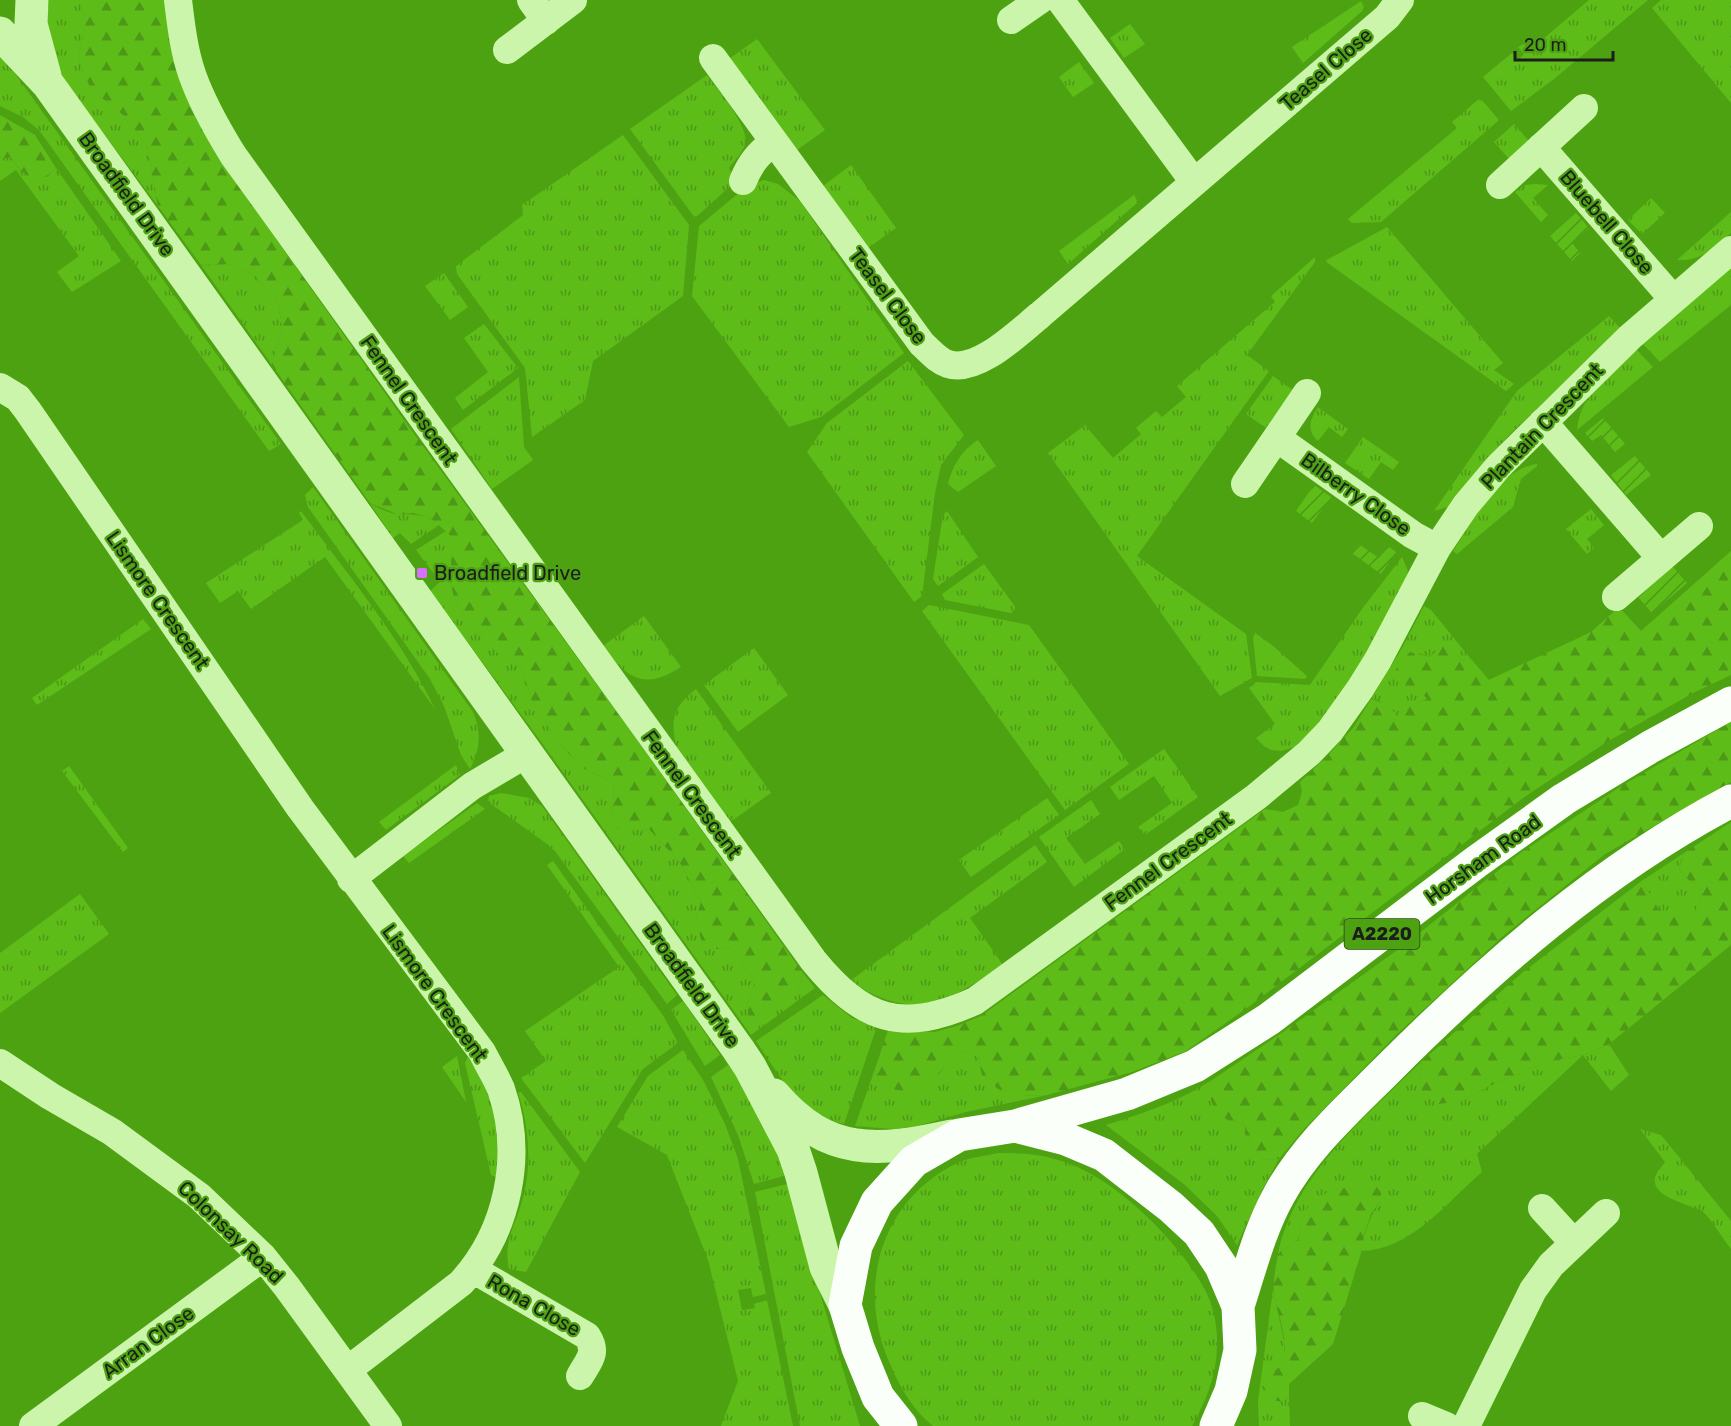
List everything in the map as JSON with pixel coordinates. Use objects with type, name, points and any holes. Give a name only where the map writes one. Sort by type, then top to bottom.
[{"type":"main road","name":"Horsham Road","points":[[959,1135],[1015,1126],[1127,1094],[1195,1066],[1269,1019],[1476,862],[1564,799],[1650,747],[1731,703]]},
{"type":"main road","points":[[1216,1426],[1231,1391],[1240,1350],[1238,1306],[1260,1237],[1278,1196],[1302,1159],[1335,1121],[1417,1040],[1521,945],[1602,880],[1696,819],[1731,801]]},
{"type":"main road","points":[[1015,1126],[1066,1139],[1104,1155],[1163,1200],[1199,1233],[1221,1266],[1238,1306]]},
{"type":"main road","points":[[902,1426],[880,1411],[845,1305],[856,1246],[877,1202],[914,1161],[959,1135]]},
{"type":"street","name":"Broadfield Drive","points":[[32,0],[31,24],[48,84]]},
{"type":"street","name":"Fennel Crescent","points":[[178,0],[191,73],[209,114],[233,154],[792,933],[832,983],[848,997],[867,1008],[885,1016],[924,1019],[951,1012],[975,1001],[1286,775],[1310,753],[1346,711],[1392,633]]},
{"type":"street","points":[[507,51],[538,10],[573,0]]},
{"type":"street","points":[[1011,20],[1040,0]]},
{"type":"street","points":[[1060,0],[1194,182]]},
{"type":"street","name":"Teasel Close","points":[[713,58],[922,344],[948,364],[963,366],[975,363],[1023,329],[1387,17],[1400,0]]},
{"type":"street","name":"Broadfield Drive","points":[[0,33],[48,84],[750,1067],[783,1105],[806,1126],[822,1136],[840,1141],[878,1147],[903,1146],[959,1135]]},
{"type":"street","points":[[1500,184],[1584,108]]},
{"type":"street","points":[[743,181],[749,166],[756,157],[774,142]]},
{"type":"street","name":"Bluebell Close","points":[[1542,147],[1673,299]]},
{"type":"street","name":"Plantain Crescent","points":[[1392,633],[1437,548],[1466,505],[1498,467],[1673,299],[1731,250]]},
{"type":"street","name":"Lismore Crescent","points":[[0,387],[18,399],[28,411],[300,808],[482,1052],[500,1089],[508,1121],[511,1159],[508,1190],[499,1222],[474,1270],[461,1283],[349,1370]]},
{"type":"street","points":[[1245,484],[1307,393]]},
{"type":"street","points":[[1543,422],[1661,558]]},
{"type":"street","name":"Bilberry Close","points":[[1277,438],[1413,535],[1437,548]]},
{"type":"street","points":[[1616,597],[1699,526]]},
{"type":"street","points":[[351,879],[472,786],[526,754]]},
{"type":"street","name":"Colonsay Road","points":[[0,1064],[112,1132],[200,1196],[263,1257],[349,1370],[388,1426]]},
{"type":"street","name":"Broadfield Drive","points":[[750,1067],[793,1149],[826,1267],[845,1305]]},
{"type":"street","points":[[1542,1208],[1574,1243]]},
{"type":"street","points":[[1466,1426],[1533,1290],[1551,1265],[1606,1213]]},
{"type":"street","name":"Arran Close","points":[[33,1426],[263,1257]]},
{"type":"street","name":"Rona Close","points":[[474,1270],[587,1336],[592,1344],[593,1353],[580,1376]]},
{"type":"street","points":[[1231,1391],[1234,1426]]},
{"type":"green space","points":[[49,0],[79,0],[86,23],[78,59],[91,89],[122,114],[147,145],[158,206],[71,90],[56,65],[46,23]]},
{"type":"green space","points":[[79,0],[165,0],[237,184],[404,420],[640,744],[803,973],[797,994],[785,1005],[764,1018],[749,1017],[747,1005],[755,982],[731,947],[717,949],[702,943],[696,920],[701,902],[679,861],[649,829],[629,831],[618,828],[612,818],[614,783],[581,767],[555,738],[532,701],[521,666],[490,647],[476,632],[458,605],[452,588],[452,537],[432,519],[414,513],[397,514],[370,503],[272,365],[282,325],[277,299],[255,276],[229,264],[201,265],[158,206],[147,145],[122,114],[91,89],[78,59],[86,23]]},
{"type":"green space","points":[[1589,0],[1648,0],[1554,79],[1511,111],[1483,77],[1512,53],[1518,60],[1524,54],[1518,47],[1524,44],[1530,50]]},
{"type":"green space","points":[[1661,0],[1731,0],[1731,103],[1652,8]]},
{"type":"green space","points":[[1361,1],[1364,7],[1362,11],[1303,63],[1292,47]]},
{"type":"green space","points":[[1130,24],[1145,44],[1124,58],[1110,38]]},
{"type":"green space","points":[[757,39],[825,130],[797,150],[729,59]]},
{"type":"green space","points":[[0,54],[281,444],[269,451],[39,130],[23,117],[0,106]]},
{"type":"green space","points":[[1079,62],[1094,83],[1073,97],[1059,77]]},
{"type":"green space","points":[[707,75],[738,119],[746,138],[740,154],[729,168],[736,181],[695,218],[630,129]]},
{"type":"green space","points":[[1480,98],[1499,120],[1381,222],[1352,223],[1348,219],[1457,128],[1452,122]]},
{"type":"green space","points":[[0,115],[35,135],[56,168],[42,178],[36,179],[21,170],[10,157],[0,159]]},
{"type":"green space","points":[[1514,124],[1530,142],[1510,160],[1494,142]]},
{"type":"green space","points":[[623,135],[689,225],[683,296],[593,361],[585,400],[532,437],[525,368],[457,274],[456,266],[523,215],[522,205]]},
{"type":"green space","points":[[10,157],[21,171],[47,177],[56,168],[121,261],[72,292],[57,272],[79,256],[16,170],[0,181],[0,159]]},
{"type":"green space","points":[[851,165],[896,228],[868,248],[823,186]]},
{"type":"green space","points":[[764,180],[778,184],[800,201],[904,353],[821,417],[789,427],[692,296],[699,226],[747,186]]},
{"type":"green space","points":[[1525,185],[1548,185],[1533,198],[1548,215],[1541,222],[1515,192]]},
{"type":"green space","points":[[1134,195],[1138,202],[1068,264],[1059,251]]},
{"type":"green space","points":[[1651,198],[1665,213],[1642,234],[1628,220]]},
{"type":"green space","points":[[1731,212],[1731,233],[1700,256],[1677,260]]},
{"type":"green space","points":[[1576,213],[1589,228],[1572,243],[1580,253],[1572,261],[1550,236]]},
{"type":"green space","points":[[1387,227],[1503,363],[1494,370],[1514,384],[1506,391],[1325,261]]},
{"type":"green space","points":[[1315,257],[1315,262],[1247,355],[1269,371],[1137,556],[1246,634],[1252,678],[1220,696],[1048,453],[1085,425],[1113,458],[1141,434],[1136,428],[1156,411],[1162,417],[1186,397],[1177,386],[1275,302],[1271,296]]},
{"type":"green space","points":[[229,264],[255,276],[277,299],[282,325],[272,365],[201,265]]},
{"type":"green space","points":[[1731,265],[1731,305],[1660,362],[1642,343]]},
{"type":"green space","points":[[444,273],[468,307],[450,320],[425,286]]},
{"type":"green space","points":[[1609,316],[1621,329],[1507,437],[1448,507],[1434,511],[1517,391]]},
{"type":"green space","points":[[484,324],[518,368],[463,410],[455,398],[488,372],[464,338]]},
{"type":"green space","points":[[1636,349],[1653,367],[1577,430],[1579,417],[1590,395],[1607,375]]},
{"type":"green space","points":[[908,361],[964,435],[941,465],[935,493],[922,596],[914,602],[807,452],[827,423]]},
{"type":"green space","points":[[1273,376],[1293,390],[1266,428],[1246,414]]},
{"type":"green space","points":[[519,377],[524,447],[533,460],[492,489],[451,429]]},
{"type":"green space","points":[[1318,407],[1348,429],[1342,437],[1329,427],[1318,441],[1314,437],[1310,425]]},
{"type":"green space","points":[[1603,418],[1625,444],[1615,452],[1601,435],[1592,441],[1585,433]]},
{"type":"green space","points":[[1363,437],[1399,462],[1393,470],[1381,462],[1369,479],[1345,463]]},
{"type":"green space","points":[[978,440],[996,466],[958,492],[948,484],[952,471],[958,459]]},
{"type":"green space","points":[[1635,456],[1651,475],[1626,495],[1611,475]]},
{"type":"green space","points":[[1537,464],[1521,479],[1513,507],[1457,554],[1453,551],[1478,511],[1498,486],[1523,468]]},
{"type":"green space","points":[[1314,485],[1331,497],[1312,523],[1296,511]]},
{"type":"green space","points":[[313,487],[473,712],[478,727],[479,741],[470,769],[461,755],[444,706],[430,679],[308,507],[305,495]]},
{"type":"green space","points":[[370,503],[390,513],[424,517],[439,525],[411,544],[400,533],[393,538]]},
{"type":"green space","points":[[1591,509],[1604,525],[1587,539],[1594,548],[1587,554],[1566,529]]},
{"type":"green space","points":[[301,511],[390,632],[435,709],[325,557],[251,609],[238,591],[220,603],[206,583],[303,520],[299,513]]},
{"type":"green space","points":[[947,511],[978,557],[938,586],[933,579],[943,515]]},
{"type":"green space","points":[[446,531],[452,537],[452,588],[458,605],[476,632],[490,647],[521,666],[532,701],[555,738],[581,767],[614,783],[612,818],[629,831],[649,829],[679,861],[701,902],[696,920],[717,949],[731,947],[755,982],[747,1005],[797,994],[803,973],[815,988],[751,1035],[430,591],[440,582],[416,550]]},
{"type":"green space","points":[[1359,544],[1379,558],[1388,546],[1396,552],[1381,574],[1352,553]]},
{"type":"green space","points":[[1731,551],[1731,675],[1693,693],[1605,743],[1523,798],[1247,1008],[1186,1051],[1132,1072],[1047,1095],[1017,1096],[998,1089],[982,1075],[978,1055],[964,1051],[935,1077],[917,1089],[906,1091],[894,1089],[879,1082],[875,1069],[888,1030],[935,1032],[981,1016],[1265,809],[1283,812],[1298,805],[1302,792],[1300,782],[1354,727],[1371,699],[1388,705],[1397,716],[1427,699],[1418,688],[1405,687],[1395,678],[1397,666],[1410,652],[1430,657],[1441,646],[1450,648],[1462,661],[1471,659],[1489,680],[1591,632],[1619,607],[1641,631]]},
{"type":"green space","points":[[1402,557],[1408,571],[1401,594],[1340,698],[1298,746],[1281,751],[1271,750],[1264,746],[1256,738],[1275,724],[1249,688],[1256,682],[1310,685],[1362,609]]},
{"type":"green space","points":[[984,564],[1016,608],[1011,613],[945,600],[942,594]]},
{"type":"green space","points":[[1672,566],[1687,583],[1652,613],[1637,596]]},
{"type":"green space","points":[[929,605],[1029,625],[1129,764],[1065,810],[922,611]]},
{"type":"green space","points":[[1424,606],[1431,610],[1471,659],[1462,661],[1450,648],[1434,651],[1430,657],[1419,653],[1418,687],[1427,699],[1397,716],[1378,700],[1371,699]]},
{"type":"green space","points":[[644,616],[681,667],[656,678],[637,678],[628,673],[603,646]]},
{"type":"green space","points":[[143,619],[151,629],[37,705],[32,698]]},
{"type":"green space","points":[[1255,633],[1307,676],[1305,679],[1257,676],[1253,638]]},
{"type":"green space","points":[[754,648],[788,695],[738,732],[704,685]]},
{"type":"green space","points":[[696,689],[771,793],[730,822],[677,748],[674,729],[675,714],[683,701]]},
{"type":"green space","points":[[1731,722],[1731,782],[1605,854],[1503,936],[1396,1035],[1305,1128],[1279,1159],[1263,1160],[1249,1141],[1244,1124],[1219,1114],[1213,1105],[1208,1089],[1215,1078],[1403,946],[1519,854],[1623,785]]},
{"type":"green space","points":[[1164,749],[1198,797],[1145,835],[1138,827],[1172,803],[1154,776],[1119,800],[1110,787]]},
{"type":"green space","points":[[456,765],[460,775],[386,830],[379,822]]},
{"type":"green space","points":[[69,766],[128,848],[123,852],[62,771]]},
{"type":"green space","points":[[501,793],[529,798],[542,806],[677,995],[667,1004],[555,851],[488,802],[489,796]]},
{"type":"green space","points":[[1047,798],[1059,815],[971,877],[959,860]]},
{"type":"green space","points":[[1091,800],[1100,814],[1066,838],[1085,864],[1119,841],[1125,849],[1074,887],[1039,837]]},
{"type":"green space","points":[[477,803],[485,809],[409,863],[403,856]]},
{"type":"green space","points":[[1731,822],[1731,945],[1609,1044],[1584,1055],[1549,1061],[1489,1086],[1462,1101],[1438,1104],[1421,1091],[1419,1076],[1422,1061],[1522,973],[1640,882],[1663,913],[1679,916],[1693,914],[1702,898],[1700,886],[1690,881],[1679,870],[1684,853]]},
{"type":"green space","points":[[1035,845],[1047,862],[970,918],[1003,965],[964,989],[929,1003],[893,1002],[850,981]]},
{"type":"green space","points":[[1684,853],[1679,870],[1690,881],[1700,886],[1702,898],[1693,914],[1678,916],[1662,914],[1640,882]]},
{"type":"green space","points":[[553,861],[664,1017],[678,1043],[643,1069],[585,1163],[521,1078],[546,1061],[525,1031],[619,967],[547,865]]},
{"type":"green space","points":[[80,894],[109,934],[0,1013],[0,953]]},
{"type":"green space","points":[[823,995],[852,1018],[877,1026],[844,1124],[814,1111],[792,1092],[756,1041]]},
{"type":"green space","points":[[683,1001],[720,1055],[705,1066],[671,1010]]},
{"type":"green space","points":[[1609,1044],[1629,1075],[1611,1091],[1583,1055]]},
{"type":"green space","points":[[683,1050],[703,1080],[725,1124],[738,1159],[766,1294],[753,1297],[751,1288],[738,1290],[742,1310],[755,1308],[754,1304],[767,1300],[793,1426],[721,1426],[738,1381],[708,1260],[667,1155],[617,1127],[648,1076]]},
{"type":"green space","points":[[964,1051],[978,1055],[982,1075],[1017,1096],[1047,1095],[966,1112],[917,1126],[894,1129],[855,1126],[875,1069],[879,1082],[939,1074],[950,1061]]},
{"type":"green space","points":[[1583,1055],[1477,1154],[1482,1172],[1442,1210],[1412,1233],[1379,1249],[1361,1251],[1368,1224],[1381,1200],[1300,1227],[1299,1239],[1278,1254],[1287,1225],[1316,1172],[1356,1125],[1422,1061],[1419,1076],[1462,1101],[1489,1086],[1549,1061]]},
{"type":"green space","points":[[457,1056],[466,1102],[442,1067]]},
{"type":"green space","points":[[468,1057],[493,1109],[498,1140],[497,1177],[491,1175],[465,1063]]},
{"type":"green space","points":[[728,1065],[757,1103],[773,1137],[784,1176],[754,1184],[738,1135],[711,1077]]},
{"type":"green space","points":[[1215,1078],[1208,1090],[1226,1119],[1244,1124],[1249,1141],[1263,1160],[1279,1159],[1237,1245],[1217,1216],[1185,1185],[1106,1125],[1162,1106]]},
{"type":"green space","points":[[521,1092],[580,1172],[526,1272],[509,1269],[508,1258],[509,1240],[523,1198],[528,1172],[527,1132],[518,1093]]},
{"type":"green space","points":[[1640,1129],[1661,1135],[1731,1221],[1731,1249],[1706,1214],[1672,1199],[1655,1185],[1655,1178],[1665,1162]]},
{"type":"green space","points":[[998,1153],[1043,1156],[1061,1161],[1109,1185],[1147,1216],[1194,1272],[1211,1303],[1217,1341],[1212,1379],[1206,1398],[1192,1426],[933,1426],[908,1399],[880,1337],[875,1307],[876,1277],[882,1248],[894,1221],[911,1197],[934,1177],[962,1161]]},
{"type":"green space","points":[[787,1184],[860,1426],[800,1426],[755,1192]]},
{"type":"green space","points":[[1371,1185],[1378,1187],[1381,1200],[1371,1214],[1364,1234],[1361,1253],[1333,1344],[1289,1384],[1289,1396],[1282,1402],[1273,1400],[1265,1394],[1269,1374],[1278,1368],[1285,1349],[1274,1292],[1278,1254],[1299,1239],[1301,1223],[1312,1202],[1331,1191]]},
{"type":"green space","points":[[1273,1289],[1284,1341],[1284,1362],[1278,1371],[1282,1402],[1289,1396],[1290,1426],[1259,1426],[1258,1401]]},
{"type":"place","name":"Broadfield Drive","points":[[422,573]]}]
